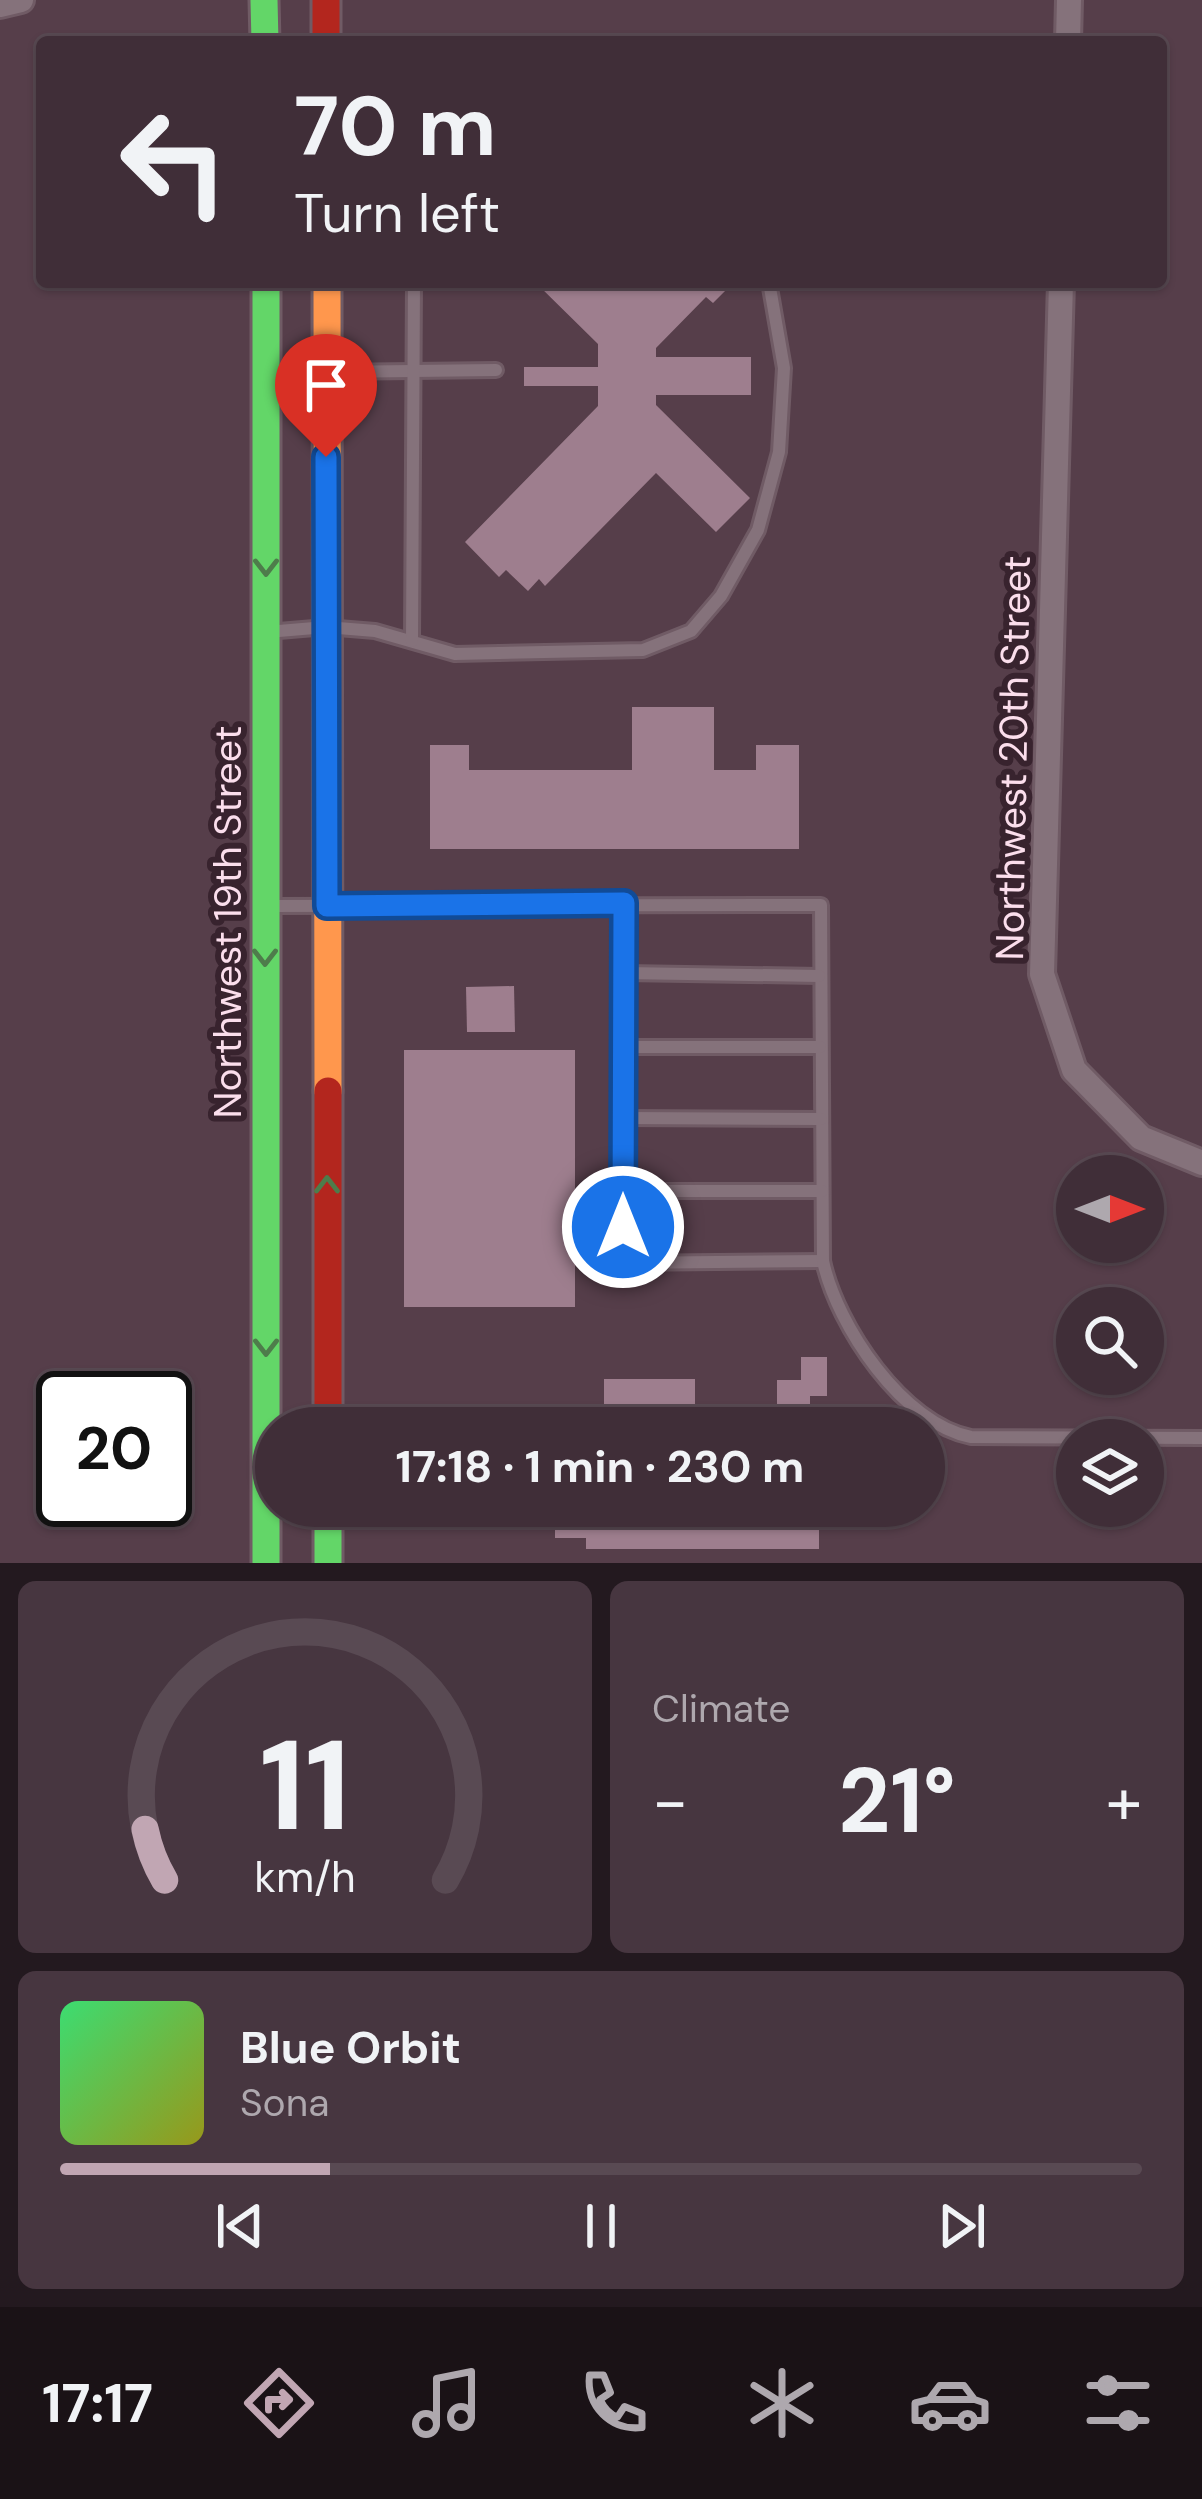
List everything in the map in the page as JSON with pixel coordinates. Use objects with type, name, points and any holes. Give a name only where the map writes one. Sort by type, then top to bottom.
[{"type":"street","points":[[0,4],[21,0]]},
{"type":"street","points":[[265,0],[265,36]]},
{"type":"street","points":[[326,0],[326,36]]},
{"type":"street","points":[[1068,36],[1069,0]]},
{"type":"street","name":"Northwest 19th Street","points":[[266,288],[266,1563]]},
{"type":"street","points":[[327,288],[328,1407]]},
{"type":"street","name":"Northwest 20th Street","points":[[1061,288],[1042,974],[1074,1070],[1141,1138],[1202,1163]]},
{"type":"street","points":[[328,1527],[328,1563]]},
{"type":"lane","points":[[412,641],[414,288]]},
{"type":"lane","points":[[266,632],[326,627],[375,631],[455,654],[643,650],[691,631],[721,596],[758,530],[779,452],[784,368],[771,288]]},
{"type":"lane","points":[[326,372],[496,370]]},
{"type":"lane","points":[[624,903],[623,1263],[823,1261]]},
{"type":"lane","points":[[265,906],[821,905],[823,1261],[830,1293],[876,1364],[921,1415],[946,1432],[971,1437],[1202,1438]]},
{"type":"lane","points":[[625,973],[819,976]]},
{"type":"lane","points":[[624,1047],[820,1047]]},
{"type":"lane","points":[[624,1118],[821,1119]]},
{"type":"lane","points":[[623,1191],[822,1191]]},
{"type":"building","points":[[541,288],[726,290],[713,303],[706,297],[656,348],[656,357],[751,357],[751,395],[656,395],[656,405],[750,498],[716,532],[656,473],[545,586],[539,579],[528,591],[506,570],[499,577],[465,542],[598,406],[598,386],[524,386],[524,367],[598,367],[598,344]]},
{"type":"building","points":[[632,707],[714,707],[714,770],[756,770],[756,745],[799,745],[799,849],[430,849],[430,745],[469,745],[469,770],[632,770]]},
{"type":"building","points":[[514,986],[515,1032],[467,1032],[466,987]]},
{"type":"building","points":[[404,1050],[575,1050],[575,1307],[404,1307]]},
{"type":"building","points":[[801,1357],[827,1357],[827,1396],[810,1396],[810,1405],[822,1407],[764,1407],[777,1406],[777,1380],[801,1380]]},
{"type":"building","points":[[604,1379],[695,1379],[695,1407],[604,1407]]},
{"type":"building","points":[[555,1527],[819,1527],[819,1549],[586,1549],[586,1538],[555,1538]]},
{"type":"traffic: fast","points":[[264,0],[265,36]]},
{"type":"traffic: fast","points":[[266,288],[266,1563]]},
{"type":"traffic: fast","points":[[328,1527],[328,1563]]},
{"type":"traffic: slow","points":[[327,288],[328,1091]]},
{"type":"traffic: jam","points":[[326,0],[326,36]]},
{"type":"traffic: jam","points":[[328,1091],[328,1407]]},
{"type":"route","points":[[326,457],[327,906],[624,903],[623,1227]]}]
